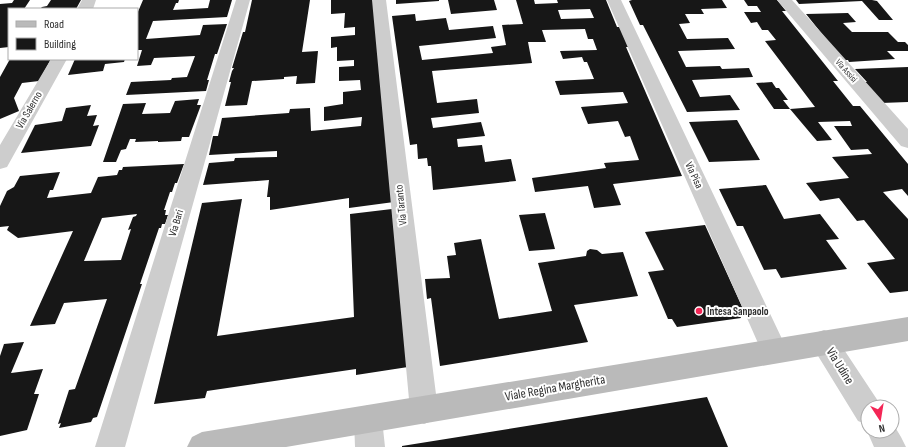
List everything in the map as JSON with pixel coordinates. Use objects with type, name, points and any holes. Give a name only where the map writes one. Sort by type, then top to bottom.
[{"type":"street","name":"Via Bari","points":[[110,447],[243,0]]},
{"type":"street","name":"Via Taranto","points":[[379,0],[424,410]]},
{"type":"street","name":"Via Pisa","points":[[614,0],[774,350]]},
{"type":"street","name":"Via Assisi","points":[[784,0],[908,141]]},
{"type":"street","name":"Via Salerno","points":[[0,162],[58,60]]},
{"type":"street","name":"Viale Regina Margherita","points":[[202,447],[774,350],[908,329]]},
{"type":"street","name":"Via Udine","points":[[824,342],[860,399]]},
{"type":"street","points":[[368,419],[370,447]]},
{"type":"building","points":[[14,0],[30,0],[25,8],[8,8],[8,47],[0,48],[0,4],[12,3]]},
{"type":"building","points":[[51,0],[81,0],[77,8],[41,8],[47,6]]},
{"type":"building","points":[[143,0],[179,0],[173,10],[208,8],[210,0],[232,0],[227,17],[153,21],[146,39],[200,35],[203,25],[227,24],[217,54],[215,54],[207,80],[209,80],[206,91],[126,95],[131,82],[171,80],[172,78],[187,77],[195,56],[154,58],[151,65],[137,66],[142,50],[138,50],[138,12]]},
{"type":"building","points":[[252,0],[310,0],[302,52],[318,51],[315,83],[296,84],[297,76],[284,77],[284,79],[252,81],[247,105],[225,106],[231,82],[229,82],[234,68],[232,68],[243,32],[245,32]]},
{"type":"building","points":[[331,0],[373,0],[394,202],[349,208],[349,198],[270,210],[270,197],[267,197],[269,180],[203,185],[209,163],[234,161],[235,158],[277,157],[277,151],[209,155],[213,136],[218,136],[222,118],[289,113],[290,109],[310,108],[311,131],[361,126],[362,117],[324,121],[324,107],[343,104],[343,92],[361,90],[360,80],[339,81],[339,67],[354,66],[354,60],[337,61],[337,47],[331,48],[331,37],[355,35],[355,27],[344,28],[345,13],[331,14]]},
{"type":"building","points":[[396,0],[439,0],[439,1],[396,4]]},
{"type":"building","points":[[448,0],[494,0],[497,10],[451,14]]},
{"type":"building","points":[[516,0],[534,0],[535,4],[558,3],[557,0],[606,0],[617,27],[620,27],[629,47],[626,47],[682,176],[613,184],[621,205],[594,208],[588,186],[535,192],[532,178],[606,168],[604,163],[639,160],[630,136],[625,137],[618,121],[588,124],[581,107],[628,103],[623,92],[560,95],[555,81],[594,79],[587,62],[584,62],[582,57],[563,59],[560,51],[597,50],[593,39],[588,39],[585,29],[542,30],[546,42],[528,42],[532,63],[432,71],[437,103],[477,99],[479,113],[431,118],[433,128],[481,122],[485,136],[457,139],[458,147],[482,145],[485,162],[511,159],[516,181],[433,190],[431,166],[428,166],[427,158],[418,159],[417,144],[410,145],[392,16],[415,14],[416,21],[446,18],[449,30],[493,26],[496,38],[419,46],[422,60],[493,53],[491,47],[506,45],[502,25],[523,24]],"holes":[[[590,9],[594,18],[561,19],[558,10]]]},
{"type":"building","points":[[722,0],[727,8],[701,9],[704,14],[685,14],[690,23],[679,24],[687,39],[728,38],[735,49],[678,51],[686,67],[720,66],[722,69],[749,68],[753,77],[692,80],[700,97],[730,95],[740,110],[687,112],[643,25],[640,25],[629,1]]},
{"type":"building","points":[[744,0],[777,0],[786,11],[782,11],[838,81],[833,81],[853,106],[860,106],[908,164],[908,196],[902,189],[883,192],[908,219],[908,291],[890,293],[867,263],[895,259],[864,220],[857,221],[839,198],[820,201],[806,183],[849,178],[832,157],[872,154],[868,149],[851,150],[834,126],[852,126],[850,121],[818,122],[832,140],[817,141],[790,109],[815,107],[765,41],[776,40],[768,30],[762,30],[757,22],[751,23],[744,12],[761,12],[757,6],[748,6]]},
{"type":"building","points":[[796,0],[877,1],[893,20],[879,20],[862,1],[799,4]]},
{"type":"building","points":[[848,13],[856,22],[843,23],[852,32],[888,32],[898,42],[905,42],[908,45],[908,51],[887,51],[895,59],[849,62],[848,60],[843,60],[806,14]]},
{"type":"building","points":[[9,60],[50,60],[39,81],[22,83],[14,98],[19,111],[0,119],[0,77]]},
{"type":"building","points":[[75,60],[125,60],[124,62],[105,64],[103,71],[68,75]]},
{"type":"building","points":[[908,67],[908,102],[881,103],[862,82],[867,82],[855,69]]},
{"type":"building","points":[[772,82],[776,88],[779,88],[788,100],[783,100],[790,109],[774,109],[756,83]]},
{"type":"building","points":[[199,99],[197,105],[201,105],[189,137],[182,137],[181,141],[158,142],[135,142],[136,139],[130,139],[126,149],[121,150],[116,162],[103,162],[123,104],[146,103],[142,114],[170,113],[175,101]]},
{"type":"building","points":[[91,105],[87,116],[97,115],[93,126],[99,125],[91,146],[21,153],[35,125],[62,121],[66,108]]},
{"type":"building","points":[[737,120],[760,160],[709,162],[689,122]]},
{"type":"building","points":[[184,164],[177,183],[175,183],[172,192],[170,192],[164,210],[166,210],[165,215],[168,215],[165,224],[162,224],[161,228],[159,228],[140,284],[142,284],[97,417],[93,418],[91,422],[59,428],[61,423],[58,424],[69,390],[75,389],[107,299],[64,303],[55,324],[30,326],[73,231],[18,238],[7,230],[9,226],[0,227],[0,206],[7,191],[14,187],[20,176],[60,172],[53,190],[50,190],[47,198],[91,193],[98,177],[117,175],[119,170],[122,170],[123,167]],"holes":[[[137,214],[133,217],[128,230],[131,229],[121,260],[84,261],[102,218]]]},
{"type":"building","points":[[766,185],[784,219],[820,214],[839,239],[826,240],[847,269],[781,278],[776,269],[764,270],[743,226],[737,226],[719,189]]},
{"type":"building","points":[[242,199],[217,336],[354,317],[350,214],[392,209],[408,367],[356,375],[356,369],[207,391],[205,398],[154,404],[202,203]]},
{"type":"building","points":[[545,213],[555,249],[529,251],[519,215]]},
{"type":"building","points":[[705,225],[744,311],[738,311],[741,318],[677,327],[672,319],[668,319],[648,272],[664,270],[645,232]]},
{"type":"building","points":[[481,239],[499,319],[552,311],[538,263],[586,256],[587,251],[590,249],[597,250],[602,254],[623,252],[638,296],[574,305],[588,342],[440,366],[431,298],[427,299],[425,279],[450,278],[447,256],[456,255],[454,243]]},
{"type":"building","points":[[24,342],[11,373],[43,369],[34,394],[39,394],[27,430],[0,436],[0,356],[4,344]]},
{"type":"building","points":[[707,397],[728,447],[402,447],[402,446]]},
{"type":"place","name":"Intesa Sanpaolo","points":[[699,311]]}]
